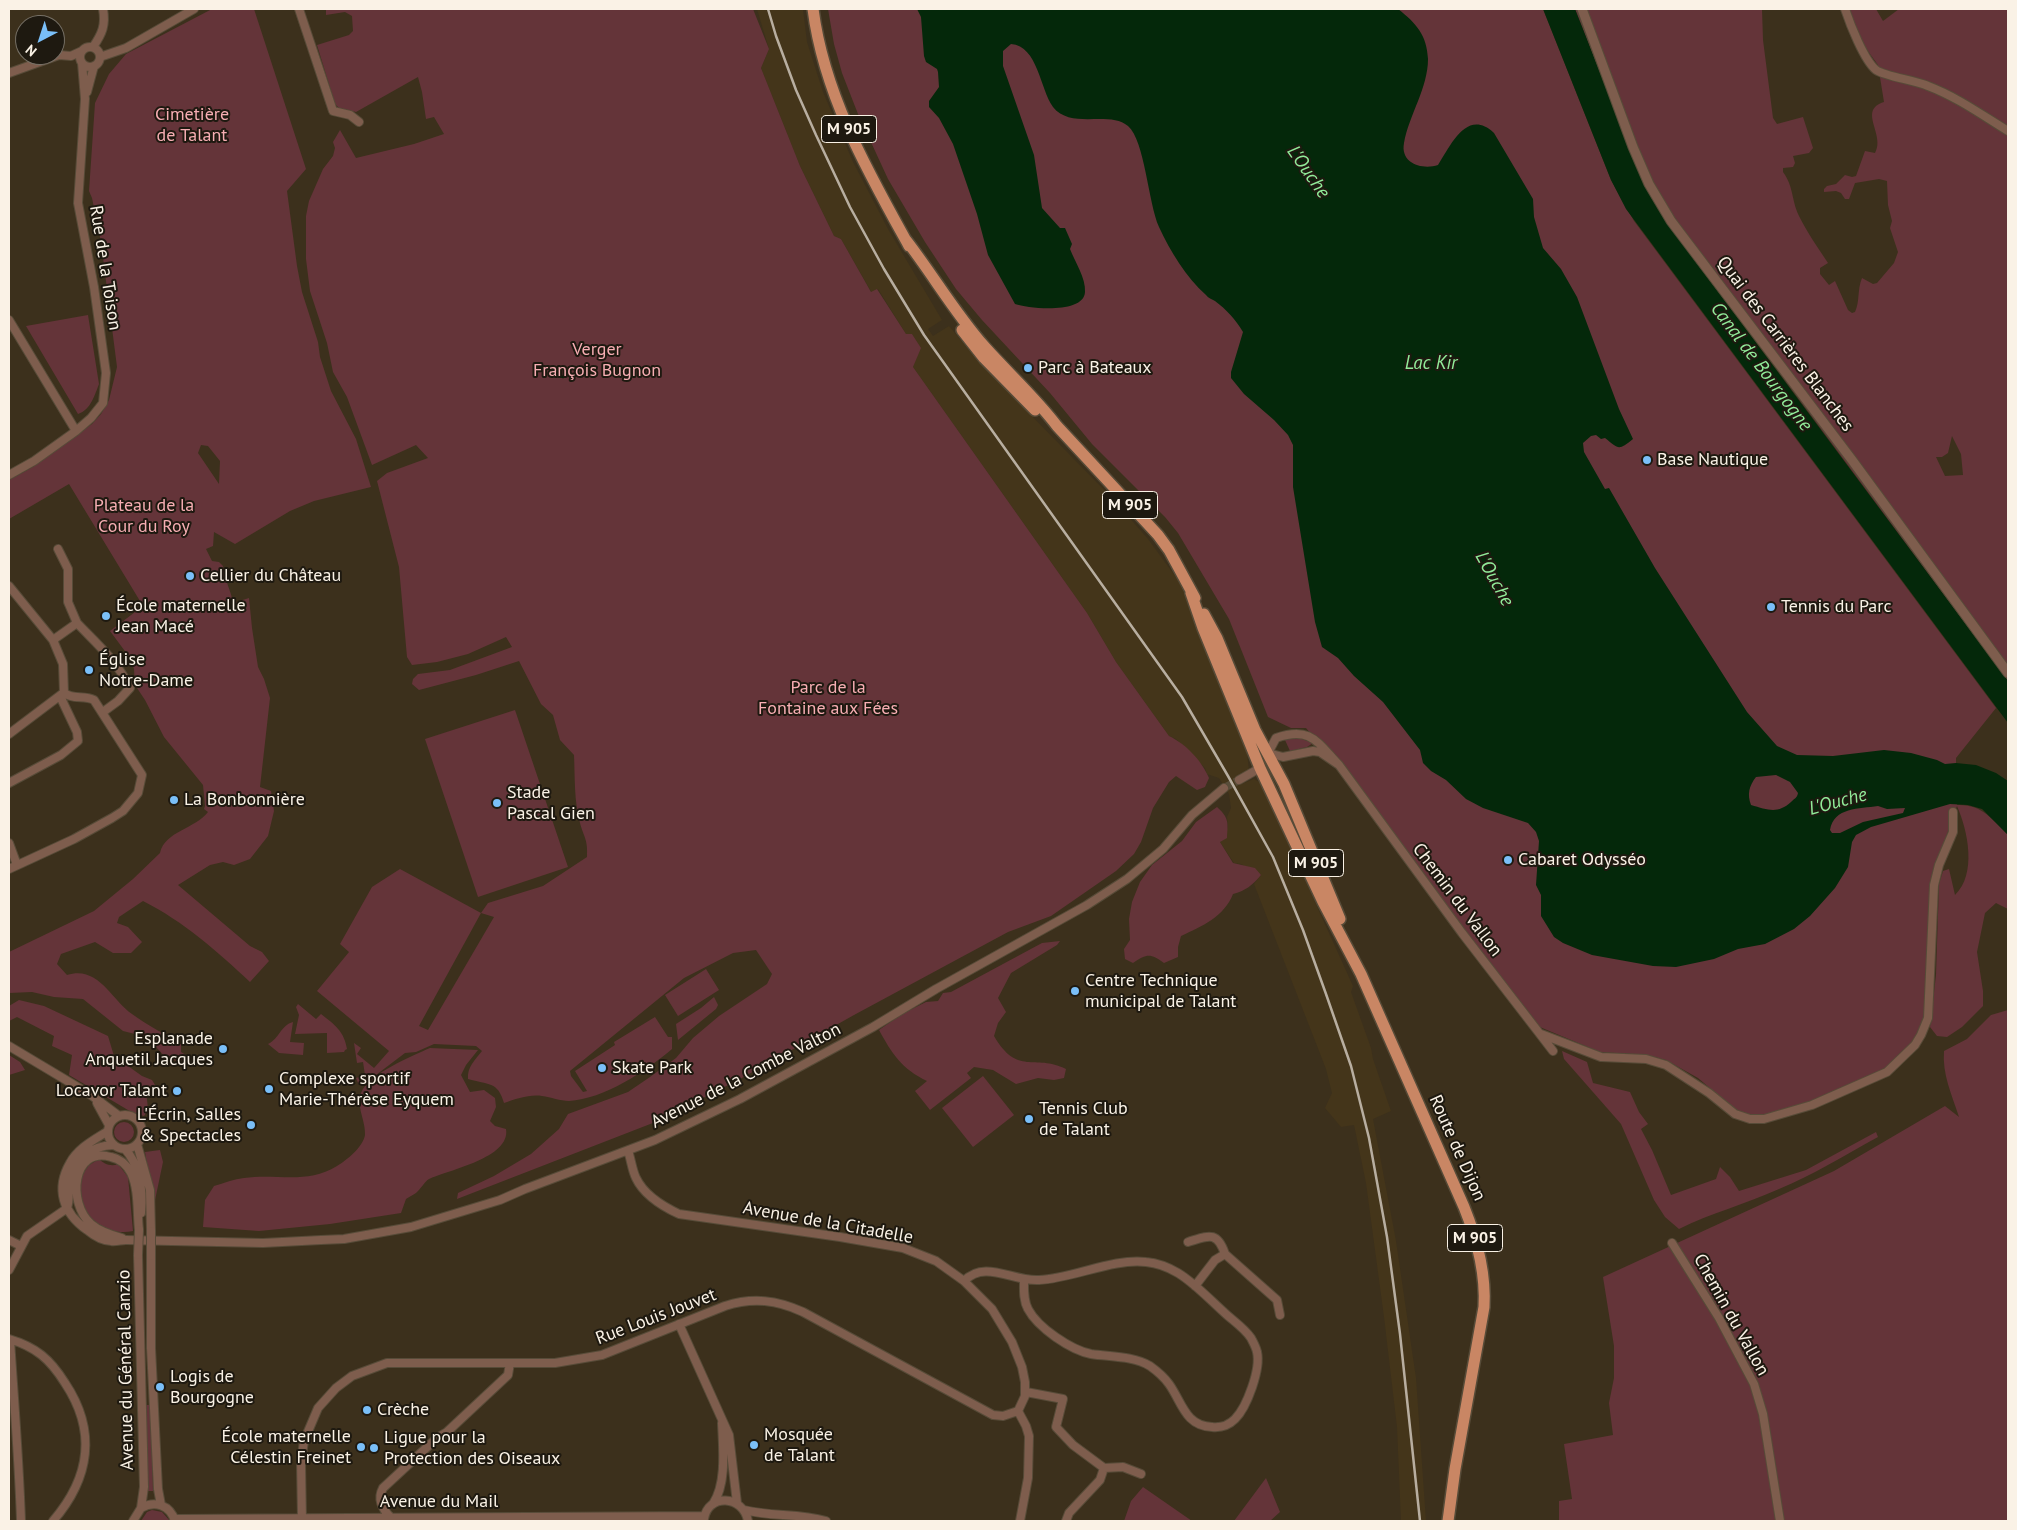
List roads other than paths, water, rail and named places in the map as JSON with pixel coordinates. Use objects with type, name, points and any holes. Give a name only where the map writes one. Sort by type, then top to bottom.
[{"type":"main road","name":"M 905","points":[[813,9],[817,37],[828,78],[840,109],[866,166],[924,272],[963,332],[994,369],[1045,421],[1057,426]]},
{"type":"main road","name":"M 905","points":[[906,240],[969,328],[1158,535],[1169,550],[1218,638],[1255,730],[1268,753]]},
{"type":"main road","name":"M 905","points":[[994,369],[1006,375],[1033,403],[1043,408]]},
{"type":"main road","name":"M 905","points":[[1192,593],[1203,628],[1260,768]]},
{"type":"main road","name":"M 905","points":[[1242,721],[1257,745],[1268,753]]},
{"type":"main road","points":[[1260,768],[1268,753]]},
{"type":"main road","name":"Route de Dijon","points":[[1268,753],[1284,784],[1355,953],[1361,974]]},
{"type":"main road","name":"Route de Dijon","points":[[1260,768],[1267,774],[1275,787],[1304,849],[1323,879]]},
{"type":"main road","name":"Route de Dijon","points":[[1260,768],[1322,902],[1361,974],[1473,1228],[1482,1264],[1484,1307],[1455,1469],[1448,1521]]},
{"type":"street","points":[[93,47],[103,32],[105,19],[103,9]]},
{"type":"street","points":[[100,57],[126,48],[194,9]]},
{"type":"street","points":[[299,9],[333,111],[350,115],[360,122]]},
{"type":"street","name":"Quai des Carrières Blanches","points":[[1582,9],[1633,147],[1649,184],[1671,221],[1852,460],[2008,673]]},
{"type":"street","points":[[1845,9],[1862,50],[1876,70],[1938,90],[2008,131]]},
{"type":"street","points":[[9,73],[59,56],[70,56],[87,47],[93,47],[98,51],[100,57],[98,63],[87,67],[70,56]]},
{"type":"street","points":[[81,62],[80,56],[82,51]]},
{"type":"street","name":"Rue de la Toison","points":[[9,475],[34,461],[76,431],[91,418],[103,403],[106,373],[94,287],[78,203],[85,99],[81,62]]},
{"type":"street","name":"Rue de la Toison","points":[[85,99],[94,66]]},
{"type":"street","points":[[9,320],[76,431]]},
{"type":"street","points":[[58,550],[68,569],[68,602],[77,623],[101,646],[122,673],[130,688],[118,701],[103,712]]},
{"type":"street","points":[[9,783],[61,755],[78,741],[77,732],[62,694],[63,664],[52,640],[10,589]]},
{"type":"street","points":[[52,640],[77,623]]},
{"type":"street","points":[[9,869],[74,839],[124,811],[138,793],[142,780],[142,775],[136,763],[94,700],[87,697],[69,697],[62,694]]},
{"type":"street","points":[[9,734],[62,694]]},
{"type":"street","name":"Chemin du Vallon","points":[[1339,765],[1320,752],[1313,751],[1283,757],[1268,753],[1276,738],[1294,733],[1303,733],[1311,737],[1339,765],[1462,933],[1553,1051]]},
{"type":"street","points":[[1239,780],[1260,768]]},
{"type":"street","name":"Avenue de la Combe Valton","points":[[66,1209],[74,1220],[97,1236],[111,1241],[263,1243],[344,1239],[411,1226],[500,1200],[655,1140],[719,1110],[873,1027],[936,989],[1087,905],[1127,879],[1163,850],[1192,815],[1224,788]]},
{"type":"street","points":[[1541,1034],[1601,1057],[1646,1059],[1666,1064],[1710,1093],[1735,1114],[1750,1119],[1764,1119],[1794,1112],[1845,1092],[1886,1072],[1915,1045],[1928,1018],[1934,885],[1939,865],[1953,832],[1953,812]]},
{"type":"street","points":[[9,843],[17,865]]},
{"type":"street","points":[[9,1046],[91,1095],[119,1116],[130,1115],[139,1122],[142,1131],[137,1144],[125,1149]]},
{"type":"street","points":[[91,1095],[102,1110],[109,1128],[108,1136],[114,1145]]},
{"type":"street","points":[[119,1116],[109,1128],[82,1148],[69,1165],[63,1186],[66,1209],[90,1227],[126,1240]]},
{"type":"street","name":"Avenue du Général Canzio","points":[[137,1144],[150,1190],[151,1348],[158,1489],[161,1505]]},
{"type":"street","points":[[9,1270],[27,1236],[66,1209],[69,1200],[70,1180],[78,1162],[88,1152],[97,1147],[114,1145],[125,1149],[132,1158],[141,1182],[142,1205],[139,1230]]},
{"type":"street","name":"Avenue de la Citadelle","points":[[628,1151],[636,1179],[651,1196],[679,1214],[903,1248],[936,1261],[964,1281],[992,1309],[1012,1342],[1022,1367],[1026,1392]]},
{"type":"street","points":[[105,1232],[85,1218],[78,1204],[75,1191],[76,1181],[82,1167],[88,1161],[98,1156],[118,1159],[130,1172],[134,1185],[139,1230]]},
{"type":"street","name":"Avenue du Général Canzio","points":[[139,1230],[144,1487],[141,1508]]},
{"type":"street","points":[[1188,1242],[1209,1235],[1215,1237],[1222,1244],[1225,1254],[1277,1300],[1280,1315]]},
{"type":"street","points":[[9,1240],[21,1246]]},
{"type":"street","name":"Chemin du Vallon","points":[[1672,1242],[1719,1318],[1754,1384],[1763,1414],[1780,1521]]},
{"type":"street","points":[[1195,1286],[1215,1260],[1225,1254]]},
{"type":"street","points":[[964,1281],[970,1275],[984,1271],[993,1271],[1024,1279],[1037,1280],[1065,1277],[1124,1262],[1144,1262],[1172,1269],[1195,1286],[1247,1334],[1257,1352],[1256,1373],[1242,1410],[1236,1418],[1224,1426],[1208,1427],[1191,1419],[1169,1384],[1148,1365],[1126,1358],[1083,1352],[1056,1338],[1031,1314],[1027,1307],[1024,1298],[1024,1279]]},
{"type":"street","name":"Rue Louis Jouvet","points":[[302,1519],[301,1462],[304,1441],[318,1408],[344,1382],[368,1369],[387,1363],[555,1363],[602,1355],[734,1303],[757,1300],[780,1303],[803,1312],[985,1412],[1002,1416],[1018,1411]]},
{"type":"street","points":[[679,1324],[729,1435],[737,1503]]},
{"type":"street","points":[[21,1521],[18,1439],[9,1340],[35,1349],[50,1362],[73,1394],[83,1418],[86,1444],[81,1473],[69,1499],[53,1521]]},
{"type":"street","points":[[390,1517],[381,1505],[380,1498],[384,1488],[508,1375],[510,1362]]},
{"type":"street","points":[[1020,1521],[1028,1478],[1029,1436],[1018,1411],[1026,1392],[1062,1400],[1056,1427],[1073,1445],[1104,1468],[1122,1466],[1141,1474]]},
{"type":"street","points":[[704,1519],[713,1504],[720,1485],[722,1421]]},
{"type":"street","points":[[1066,1521],[1069,1513],[1100,1480],[1104,1468]]},
{"type":"street","points":[[713,1504],[725,1500],[737,1503],[744,1510],[748,1521]]},
{"type":"street","points":[[133,1521],[141,1508],[151,1504],[161,1505],[172,1513],[175,1520]]},
{"type":"street","points":[[744,1510],[761,1514],[808,1516],[826,1521]]},
{"type":"street","name":"Avenue du Mail","points":[[175,1520],[390,1517],[704,1519]]},
{"type":"water","name":"Lac Kir","points":[[917,9],[1398,9],[1410,19],[1423,36],[1428,59],[1422,91],[1406,133],[1404,150],[1406,156],[1409,161],[1420,166],[1438,165],[1454,139],[1468,127],[1484,126],[1494,133],[1533,199],[1534,217],[1543,248],[1561,269],[1577,297],[1619,409],[1633,439],[1619,447],[1605,438],[1601,439],[1596,435],[1591,436],[1583,443],[1584,452],[1605,489],[1609,488],[1655,568],[1747,712],[1777,746],[1797,755],[1833,756],[1884,750],[1911,753],[1945,764],[1976,765],[1996,773],[2008,781],[2008,835],[1982,809],[1968,805],[1950,804],[1871,827],[1856,835],[1852,842],[1848,867],[1835,888],[1810,916],[1794,929],[1765,944],[1738,949],[1714,959],[1676,967],[1653,966],[1592,955],[1563,943],[1554,937],[1541,916],[1541,895],[1536,885],[1539,841],[1536,832],[1528,823],[1483,808],[1466,799],[1446,780],[1431,771],[1423,763],[1420,750],[1383,702],[1354,676],[1338,658],[1322,647],[1315,622],[1293,487],[1293,445],[1288,435],[1244,394],[1231,378],[1231,372],[1243,332],[1227,311],[1208,297],[1192,280],[1168,245],[1155,216],[1142,158],[1134,134],[1128,126],[1120,122],[1080,119],[1061,114],[1053,107],[1033,60],[1027,52],[1011,44],[1003,51],[1003,66],[1034,155],[1042,208],[1060,228],[1065,228],[1072,244],[1070,249],[1085,287],[1082,299],[1076,304],[1066,307],[1043,308],[1015,304],[988,255],[977,214],[953,144],[939,118],[929,107],[929,101],[939,87],[938,72],[937,69],[926,62],[924,56],[921,17]],"holes":[[[1776,775],[1790,782],[1798,793],[1796,797],[1786,806],[1777,810],[1751,805],[1749,790],[1756,777]],[[1878,806],[1887,809],[1905,808],[1903,813],[1863,822],[1840,833],[1832,833],[1830,830],[1832,822],[1842,813]]]},
{"type":"water","name":"Canal de Bourgogne","points":[[1543,9],[1575,9],[1638,169],[1654,202],[1672,230],[2008,681],[2008,723],[1626,209],[1611,180]]},
{"type":"tunnel","points":[[1224,788],[1239,780]]},
{"type":"railway","points":[[768,9],[796,90],[816,135],[850,207],[884,269],[924,335],[1182,697],[1273,857],[1303,930],[1351,1066],[1369,1138],[1387,1237],[1400,1334],[1420,1521]]},
{"type":"place","name":"Parc à Bateaux","points":[[1028,368]]},
{"type":"place","name":"Base Nautique","points":[[1647,460]]},
{"type":"place","name":"Cellier du Château","points":[[190,576]]},
{"type":"place","name":"Tennis du Parc","points":[[1771,607]]},
{"type":"place","name":"École maternelle Jean Macé","points":[[106,616]]},
{"type":"place","name":"Église Notre-Dame","points":[[89,670]]},
{"type":"place","name":"La Bonbonnière","points":[[174,800]]},
{"type":"place","name":"Stade Pascal Gien","points":[[497,803]]},
{"type":"place","name":"Cabaret Odysséo","points":[[1508,860]]},
{"type":"place","name":"Centre Technique municipal de Talant","points":[[1075,991]]},
{"type":"place","name":"Esplanade Anquetil Jacques","points":[[223,1049]]},
{"type":"place","name":"Skate Park","points":[[602,1068]]},
{"type":"place","name":"Complexe sportif Marie-Thérèse Eyquem","points":[[269,1089]]},
{"type":"place","name":"Locavor Talant","points":[[177,1091]]},
{"type":"place","name":"Tennis Club de Talant","points":[[1029,1119]]},
{"type":"place","name":"L'Écrin, Salles & Spectacles","points":[[251,1125]]},
{"type":"place","name":"Logis de Bourgogne","points":[[160,1387]]},
{"type":"place","name":"Crèche","points":[[367,1410]]},
{"type":"place","name":"Mosquée de Talant","points":[[754,1445]]},
{"type":"place","name":"École maternelle Célestin Freinet","points":[[361,1447]]},
{"type":"place","name":"Ligue pour la Protection des Oiseaux","points":[[374,1448]]},
{"type":"park label","name":"Cimetière de Talant","points":[[192,125]]},
{"type":"park label","name":"Verger François Bugnon","points":[[597,360]]},
{"type":"park label","name":"Plateau de la Cour du Roy","points":[[144,516]]},
{"type":"park label","name":"Parc de la Fontaine aux Fées","points":[[828,698]]},
{"type":"water label","name":"L'Ouche","points":[[1308,172]]},
{"type":"water label","name":"L'Ouche","points":[[1494,579]]},
{"type":"water label","name":"L'Ouche","points":[[1838,802]]}]
